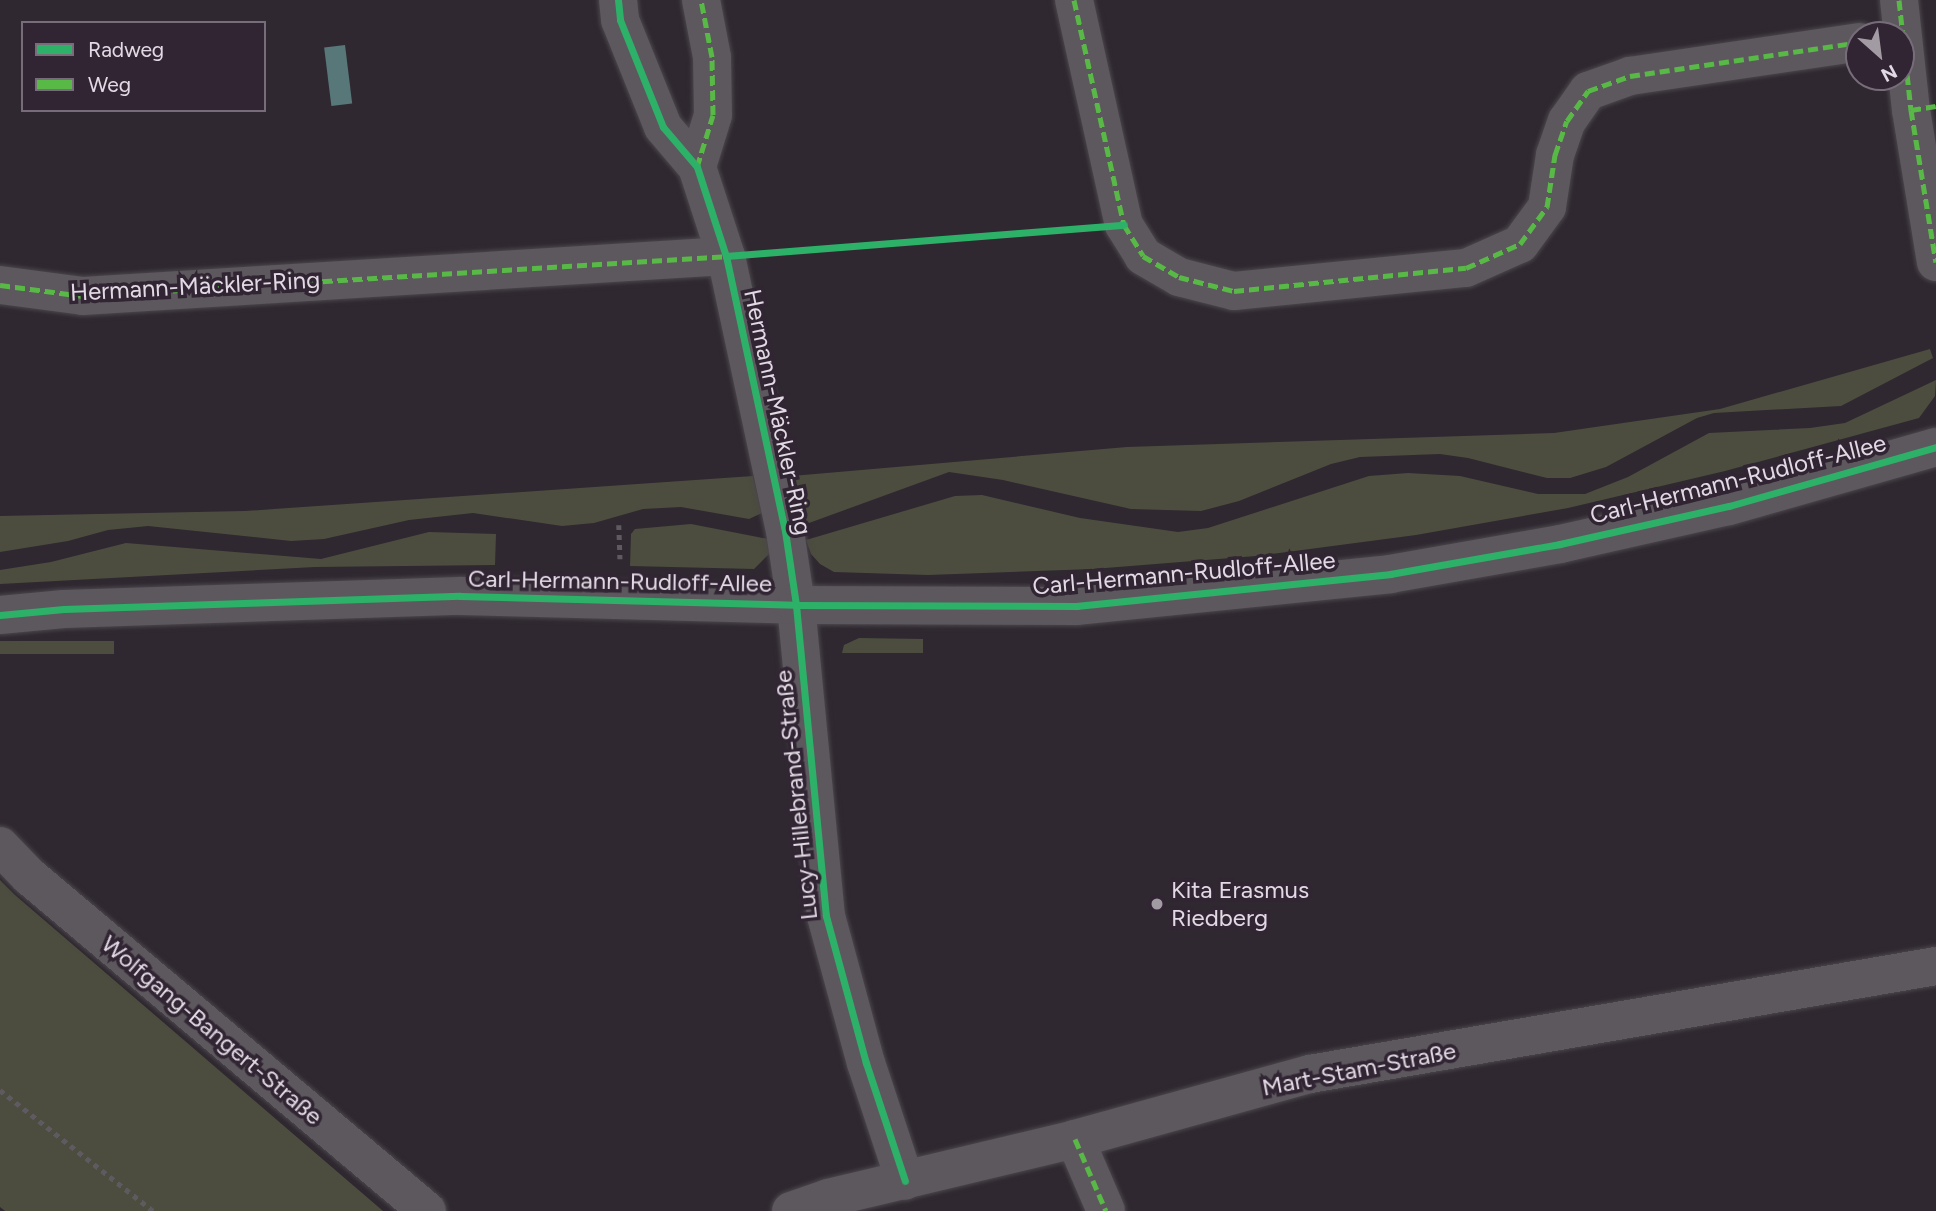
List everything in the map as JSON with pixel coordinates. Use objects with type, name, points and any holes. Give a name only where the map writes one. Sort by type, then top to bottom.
[{"type":"street","name":"Hermann-Mäckler-Ring","points":[[618,0],[620,19],[663,127],[698,167],[726,256],[785,531],[796,605]]},
{"type":"street","points":[[698,167],[713,115],[712,57],[701,0]]},
{"type":"street","points":[[1074,0],[1124,225],[1143,256],[1179,276],[1234,291],[1466,268],[1520,244],[1548,207],[1555,155],[1567,121],[1588,91],[1630,76],[1845,44]]},
{"type":"street","points":[[1911,91],[1936,262]]},
{"type":"street","name":"Hermann-Mäckler-Ring","points":[[0,285],[83,296],[726,256]]},
{"type":"street","name":"Carl-Hermann-Rudloff-Allee","points":[[0,615],[64,609],[460,596],[796,605],[1077,606],[1390,574],[1560,544],[1729,506],[1936,447]]},
{"type":"street","name":"Lucy-Hillebrand-Straße","points":[[796,605],[826,916],[866,1063],[905,1181]]},
{"type":"street","name":"Wolfgang-Bangert-Straße","points":[[0,846],[29,876],[427,1211]]},
{"type":"street","name":"Mart-Stam-Straße","points":[[791,1211],[828,1198],[1075,1139],[1310,1074],[1936,966]]},
{"type":"street","points":[[1075,1139],[1106,1211]]},
{"type":"path","points":[[0,1090],[153,1211]]},
{"type":"shaded area","points":[[345,45],[352,104],[331,106],[324,48]]},
{"type":"shaded area","points":[[1930,349],[1933,358],[1841,406],[1714,413],[1697,418],[1606,467],[1570,478],[1547,478],[1468,458],[1440,454],[1360,457],[1331,464],[1239,501],[1201,511],[1131,509],[1003,480],[949,472],[809,523],[801,518],[792,476],[1127,447],[1554,433],[1720,409]]},
{"type":"shaded area","points":[[1936,380],[1935,396],[1919,418],[1725,471],[1568,508],[1416,535],[1256,556],[1093,569],[928,575],[834,572],[820,564],[811,554],[806,540],[955,496],[982,495],[1080,518],[1178,532],[1208,528],[1369,476],[1408,473],[1460,476],[1538,494],[1585,494],[1628,477],[1709,433],[1810,428],[1845,423]]},
{"type":"shaded area","points":[[753,476],[762,513],[749,519],[681,507],[643,509],[594,523],[562,526],[473,513],[409,520],[324,539],[291,541],[148,526],[108,530],[68,541],[0,552],[0,516],[245,511]]},
{"type":"shaded area","points":[[691,524],[768,539],[771,552],[754,569],[630,566],[631,534],[635,529]]},
{"type":"shaded area","points":[[429,532],[496,534],[495,565],[315,567],[0,584],[0,570],[51,562],[126,543],[321,559]]},
{"type":"shaded area","points":[[859,638],[923,639],[923,653],[842,653],[844,645]]},
{"type":"shaded area","points":[[0,641],[114,641],[114,654],[0,654]]},
{"type":"shaded area","points":[[0,880],[383,1211],[5,1211],[0,1207]]},
{"type":"marked path","points":[[697,167],[713,115],[712,57],[701,0]]},
{"type":"marked path","points":[[1074,0],[1124,225],[1143,256],[1179,277],[1234,291],[1466,268],[1520,244],[1547,207],[1555,155],[1567,121],[1588,91],[1630,76],[1845,44]]},
{"type":"marked path","points":[[1899,0],[1911,110],[1936,262]]},
{"type":"marked path","points":[[1911,110],[1936,106]]},
{"type":"marked path","points":[[0,285],[83,296],[730,256]]},
{"type":"marked path","points":[[1075,1139],[1106,1211]]},
{"type":"cycle path","points":[[618,0],[620,20],[663,127],[697,167],[726,256],[785,531],[796,605],[826,916],[866,1063],[905,1181]]},
{"type":"cycle path","points":[[726,256],[1124,225]]},
{"type":"cycle path","points":[[0,615],[64,609],[460,596],[796,605],[1077,606],[1390,574],[1560,544],[1729,506],[1936,447]]},
{"type":"place","name":"Kita Erasmus Riedberg","points":[[1157,904]]}]
